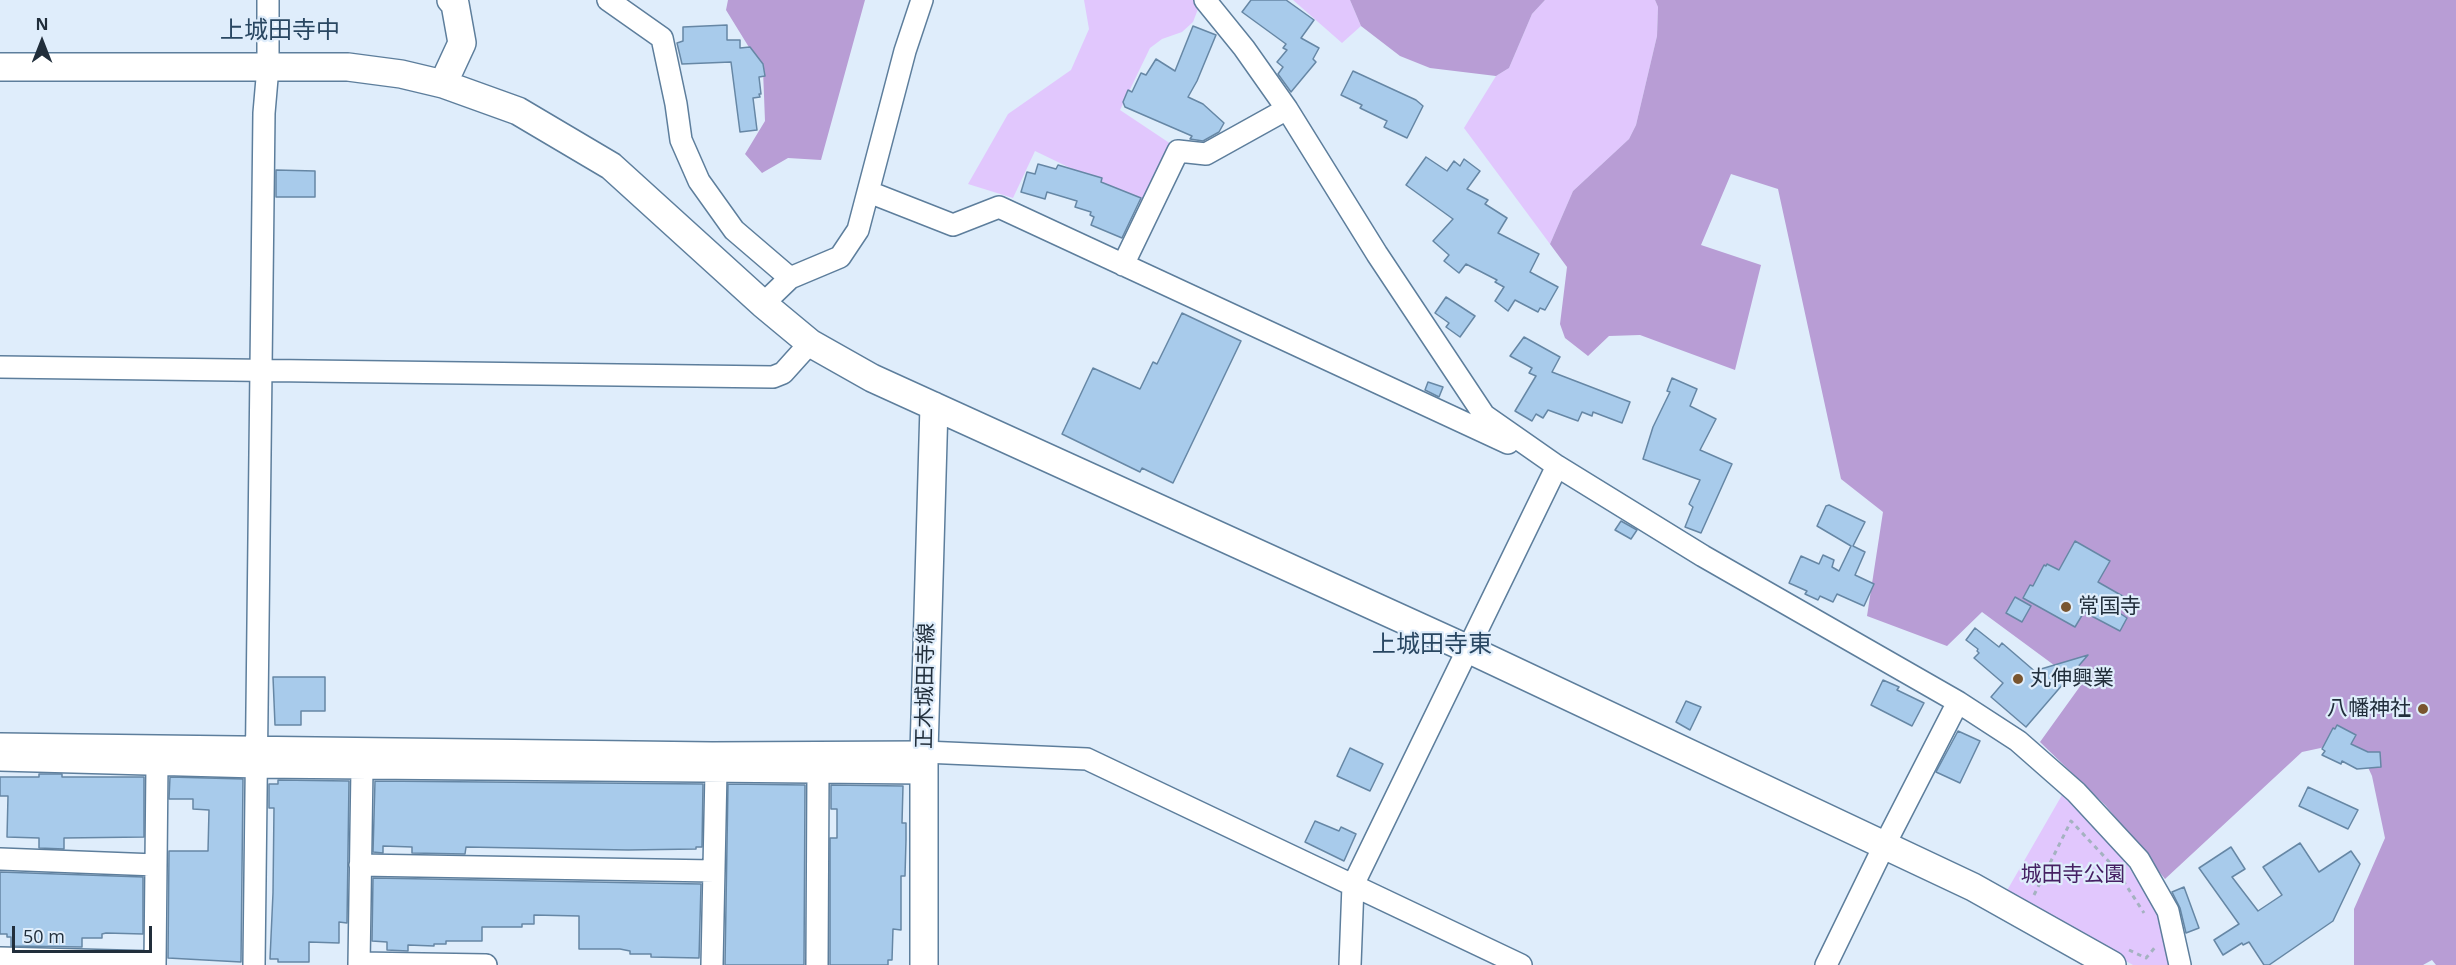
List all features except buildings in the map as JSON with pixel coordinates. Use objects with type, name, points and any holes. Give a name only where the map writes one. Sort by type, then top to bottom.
[{"type":"street","points":[[254,965],[264,113],[268,68],[268,0]]},
{"type":"street","points":[[443,84],[462,43],[455,4],[451,0]]},
{"type":"street","points":[[608,0],[662,38],[681,140],[699,181],[734,230],[790,278]]},
{"type":"street","points":[[763,304],[790,278],[840,257],[858,230],[905,51],[922,0]]},
{"type":"street","points":[[1205,0],[1244,48],[1287,109],[1377,254],[1484,415],[1557,465],[1703,556],[1958,702],[2018,741],[2076,792],[2139,860],[2168,911],[2180,965]]},
{"type":"street","points":[[0,67],[348,67],[401,74],[443,84],[518,111],[611,166],[763,304],[810,343],[872,378],[1468,649],[1973,887],[2033,903],[2119,957]]},
{"type":"street","points":[[1123,265],[1178,151],[1206,154],[1287,109]]},
{"type":"street","points":[[869,192],[953,225],[999,207],[1557,465]]},
{"type":"street","points":[[0,367],[772,377],[783,372],[810,343]]},
{"type":"street","name":"正木城田寺線","points":[[924,965],[924,763],[934,406]]},
{"type":"street","points":[[1350,965],[1353,885],[1557,465]]},
{"type":"street","points":[[1826,965],[1958,702]]},
{"type":"street","points":[[0,744],[257,758],[362,768],[818,772],[924,763],[1087,759],[1521,965]]},
{"type":"street","points":[[0,760],[157,764],[257,758],[712,753],[924,763]]},
{"type":"street","points":[[0,958],[155,964],[157,764]]},
{"type":"street","points":[[362,768],[359,964],[486,965]]},
{"type":"street","points":[[712,965],[716,771]]},
{"type":"street","points":[[817,965],[818,772]]},
{"type":"street","points":[[0,859],[156,864]]},
{"type":"street","points":[[360,865],[714,871]]},
{"type":"path","points":[[2033,903],[2071,821],[2115,868],[2150,922]]},
{"type":"path","points":[[2119,957],[2146,958],[2162,939]]},
{"type":"green space","points":[[1084,0],[1196,0],[1198,9],[1193,22],[1182,32],[1162,39],[1150,48],[1120,110],[1171,144],[1143,203],[1035,151],[1013,198],[968,184],[1008,114],[1071,70],[1089,29]]},
{"type":"green space","points":[[1293,0],[1350,0],[1361,26],[1342,43]]},
{"type":"green space","points":[[1545,0],[1655,0],[1658,7],[1657,36],[1636,125],[1629,139],[1573,191],[1550,244],[1464,128],[1496,76],[1509,68],[1532,14]]},
{"type":"green space","name":"城田寺公園","points":[[2062,795],[2120,853],[2143,890],[2161,912],[2172,965],[2133,965],[2005,894]]},
{"type":"shaded area","points":[[728,0],[865,0],[821,160],[788,158],[762,173],[745,154],[765,121],[763,70],[726,10]]},
{"type":"shaded area","points":[[1350,0],[1545,0],[1532,14],[1509,68],[1496,76],[1430,68],[1400,56],[1361,26]]},
{"type":"shaded area","points":[[1655,0],[2456,0],[2456,965],[2436,965],[2432,960],[2423,965],[2354,965],[2354,909],[2385,838],[2372,776],[2360,750],[2330,746],[2302,752],[2165,879],[2106,806],[2040,742],[2081,685],[1982,612],[1947,646],[1867,616],[1883,512],[1841,479],[1778,189],[1731,174],[1701,245],[1761,265],[1735,370],[1640,335],[1609,336],[1588,356],[1565,338],[1560,324],[1567,267],[1550,244],[1573,191],[1629,139],[1636,125],[1657,36],[1658,7]]},
{"type":"place","name":"常国寺","points":[[2066,607]]},
{"type":"place","name":"丸伸興業","points":[[2018,679]]},
{"type":"place","name":"八幡神社","points":[[2423,709]]},
{"type":"district","name":"上城田寺中","points":[[280,31]]},
{"type":"district","name":"上城田寺東","points":[[1432,645]]}]
